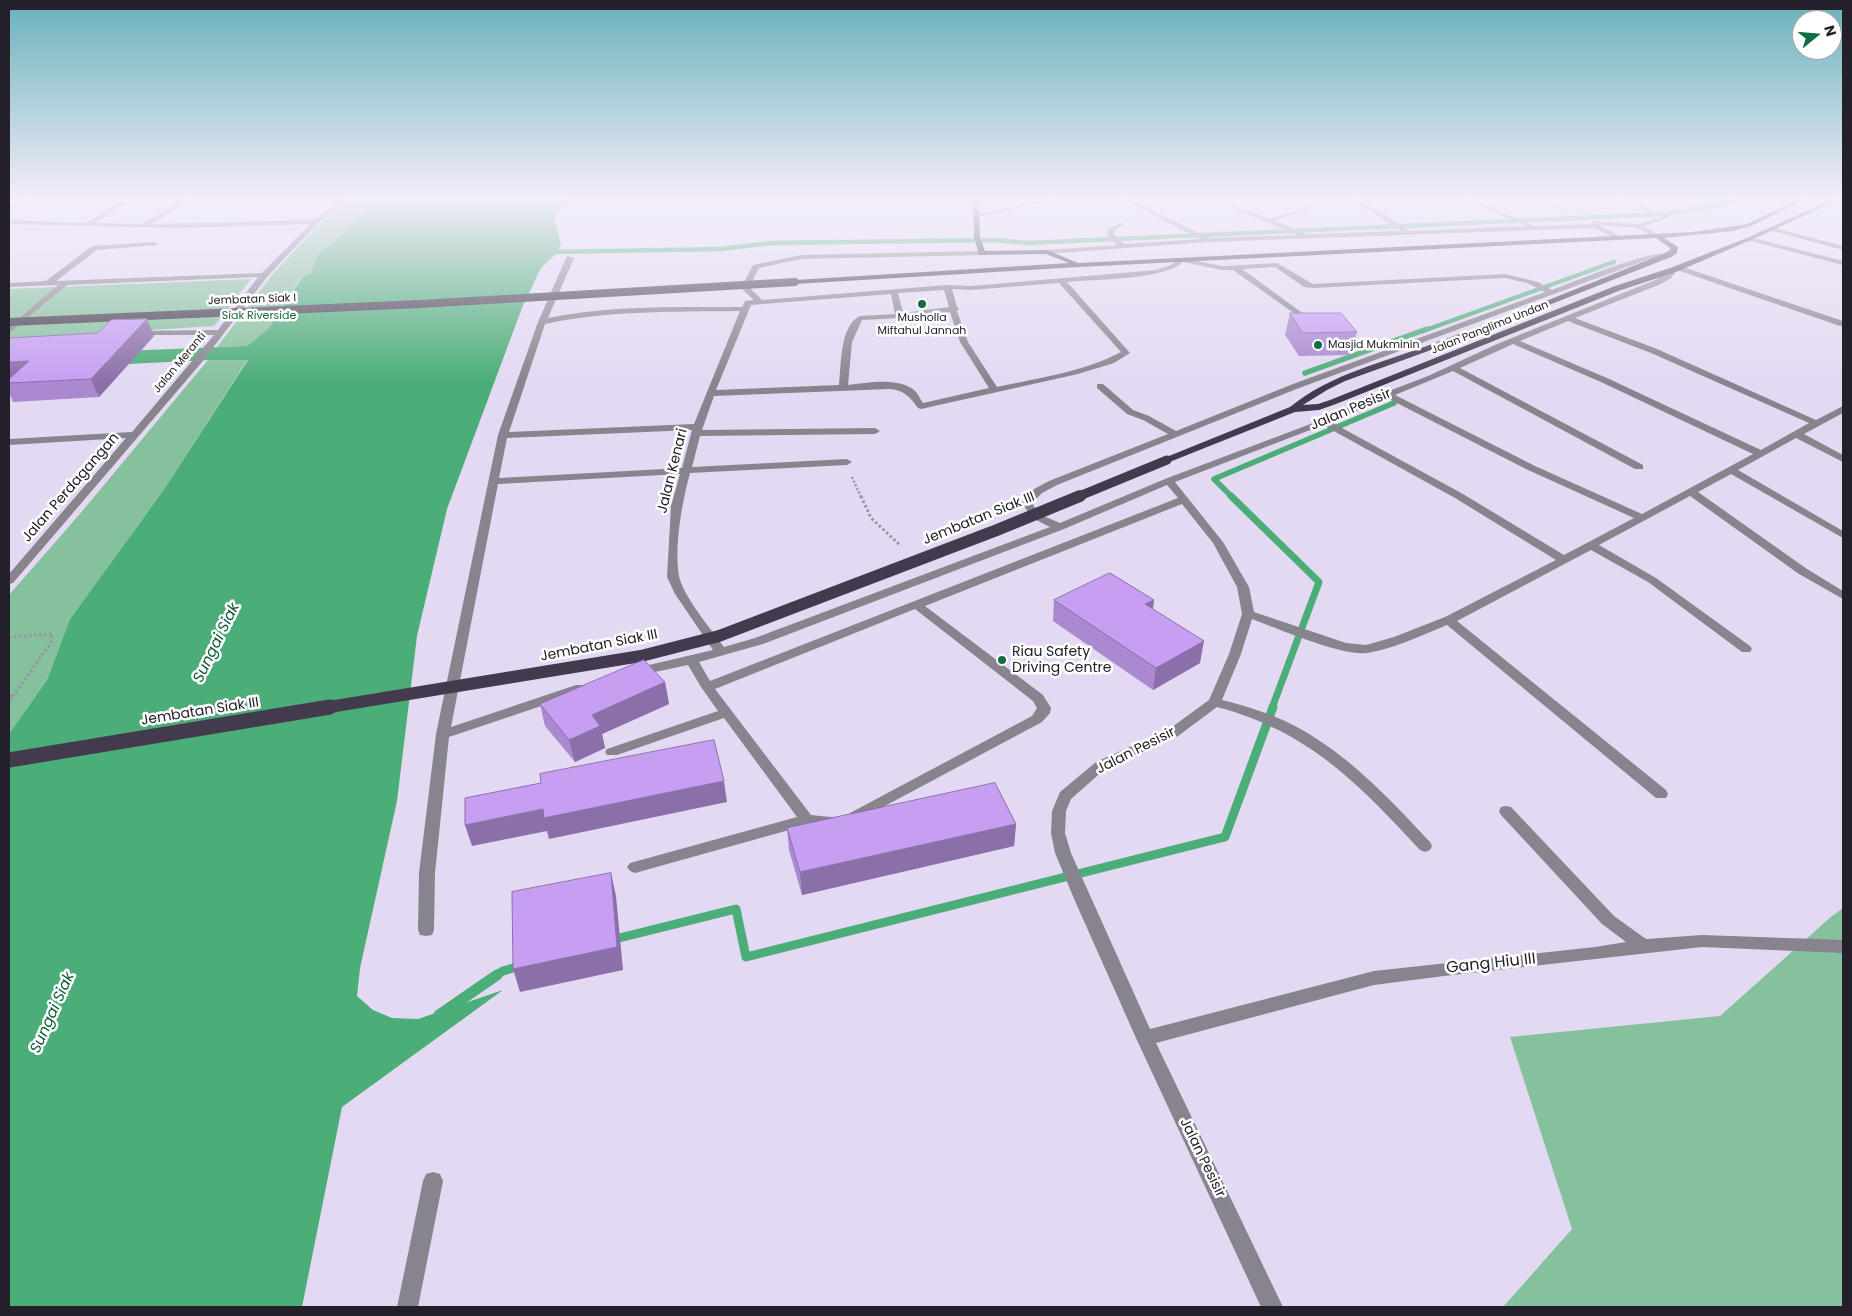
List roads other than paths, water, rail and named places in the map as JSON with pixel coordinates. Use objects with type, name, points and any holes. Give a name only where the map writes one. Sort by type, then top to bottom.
[{"type":"main road","points":[[1068,260],[1079,265]]},
{"type":"main road","name":"Jembatan Siak I","points":[[9,322],[420,304],[1173,260]]},
{"type":"main road","name":"Jalan Panglima Undan","points":[[1293,409],[1320,388],[1440,344],[1654,260]]},
{"type":"main road","name":"Jalan Panglima Undan","points":[[1168,460],[1293,409],[1334,402],[1618,288],[1673,271],[1698,260]]},
{"type":"main road","points":[[1599,282],[1618,288]]},
{"type":"main road","name":"Jembatan Siak III","points":[[9,760],[641,656],[719,636],[997,530],[1168,460]]},
{"type":"street","points":[[47,284],[78,260]]},
{"type":"street","name":"Jalan Meranti","points":[[135,435],[199,360],[264,275],[278,260]]},
{"type":"street","points":[[426,930],[427,873],[443,734],[503,435],[542,322],[569,260]]},
{"type":"street","points":[[759,301],[747,290],[747,284],[756,267],[781,260]]},
{"type":"street","points":[[542,322],[596,314],[692,309],[745,309],[748,303],[759,301],[947,287],[971,288],[1156,272],[1178,265],[1182,260]]},
{"type":"street","points":[[1184,260],[1211,266],[1236,268],[1277,265],[1307,285],[1313,286],[1505,276],[1532,283],[1549,290]]},
{"type":"street","points":[[1236,268],[1244,262],[1251,260]]},
{"type":"street","points":[[1060,526],[1040,519],[1030,512],[1027,502],[1038,492],[1053,483],[1549,290],[1638,260]]},
{"type":"street","points":[[1236,268],[1305,319]]},
{"type":"street","points":[[1673,271],[1843,324]]},
{"type":"street","name":"Jalan Pesisir","points":[[623,675],[692,660],[759,641],[1060,526],[1169,481],[1327,424],[1387,395],[1456,369],[1544,329],[1571,319],[1673,271]]},
{"type":"street","points":[[9,285],[264,275]]},
{"type":"street","points":[[711,393],[883,386],[903,388],[911,392],[921,406],[1075,372],[1111,361],[1126,352],[1062,281]]},
{"type":"street","points":[[9,331],[65,283]]},
{"type":"street","points":[[947,287],[955,309],[957,324],[966,345],[994,389]]},
{"type":"street","points":[[894,291],[900,316]]},
{"type":"street","name":"Jalan Kenari","points":[[721,652],[681,594],[674,577],[673,543],[676,506],[697,430],[745,309]]},
{"type":"street","points":[[843,388],[845,359],[855,323],[860,318],[900,316],[955,309]]},
{"type":"street","points":[[1571,319],[1654,351],[1816,423]]},
{"type":"street","points":[[1530,324],[1544,329]]},
{"type":"street","points":[[1452,328],[1466,334]]},
{"type":"street","points":[[125,334],[171,331],[221,332]]},
{"type":"street","points":[[1425,338],[1440,344]]},
{"type":"street","points":[[1517,342],[1760,453]]},
{"type":"street","points":[[1456,369],[1472,376],[1598,447],[1639,467]]},
{"type":"street","points":[[1100,386],[1130,412],[1146,418],[1175,434]]},
{"type":"street","points":[[1387,395],[1412,406],[1495,450],[1641,517]]},
{"type":"street","points":[[1248,614],[1344,647],[1366,648],[1398,640],[1449,620],[1843,409]]},
{"type":"street","points":[[1327,424],[1459,496],[1564,560]]},
{"type":"street","points":[[503,435],[697,430],[875,431]]},
{"type":"street","points":[[1796,434],[1843,458]]},
{"type":"street","points":[[9,442],[135,435]]},
{"type":"street","name":"Jalan Perdagangan","points":[[9,581],[135,435]]},
{"type":"street","points":[[495,480],[847,462]]},
{"type":"street","points":[[1730,470],[1843,535]]},
{"type":"street","points":[[1169,481],[1218,542],[1243,587],[1248,614],[1235,654],[1215,702],[1248,710],[1282,725],[1313,743],[1393,812],[1426,846]]},
{"type":"street","points":[[1689,491],[1734,519],[1790,563],[1843,596]]},
{"type":"street","points":[[707,687],[1183,500]]},
{"type":"street","points":[[1591,545],[1652,580],[1746,649]]},
{"type":"street","points":[[635,868],[807,820],[835,822],[865,812],[1037,719],[1044,713],[1044,708],[1038,698],[917,605]]},
{"type":"street","points":[[1449,620],[1661,794]]},
{"type":"street","points":[[692,660],[707,687],[807,820]]},
{"type":"street","points":[[443,734],[597,683]]},
{"type":"street","name":"Jalan Pesisir","points":[[1215,702],[1173,733],[1102,765],[1065,796],[1058,811],[1058,833],[1063,853],[1083,901],[1145,1038],[1272,1307]]},
{"type":"street","points":[[612,752],[726,712]]},
{"type":"street","points":[[1506,811],[1608,920],[1644,946]]},
{"type":"street","name":"Gang Hiu III","points":[[1145,1038],[1374,978],[1522,960],[1595,954],[1644,946],[1702,941],[1843,947]]},
{"type":"street","points":[[407,1307],[433,1181]]},
{"type":"water","name":"Sungai Siak","points":[[316,260],[549,260],[541,268],[522,308],[447,509],[417,636],[397,801],[360,968],[357,996],[373,1010],[392,1018],[418,1019],[503,990],[342,1107],[302,1307],[9,1307],[9,734],[47,680],[70,619],[163,491],[248,360],[208,360],[9,370],[70,353],[247,346],[269,328],[303,276],[311,273]]},
{"type":"waterway","points":[[1423,331],[1614,262]]},
{"type":"waterway","points":[[1305,373],[1427,329]]},
{"type":"waterway","points":[[1231,496],[1214,479],[1394,403]]},
{"type":"waterway","points":[[1231,496],[1319,582],[1272,708]]},
{"type":"waterway","points":[[611,940],[736,909],[746,957],[1225,837],[1273,707]]},
{"type":"waterway","points":[[495,976],[503,971],[523,965]]},
{"type":"waterway","points":[[439,1015],[497,975]]},
{"type":"place","name":"Musholla Miftahul Jannah","points":[[922,304]]},
{"type":"place","name":"Masjid Mukminin","points":[[1318,345]]},
{"type":"place","name":"Riau Safety Driving Centre","points":[[1002,660]]},
{"type":"park label","name":"Siak Riverside","points":[[259,316]]}]
